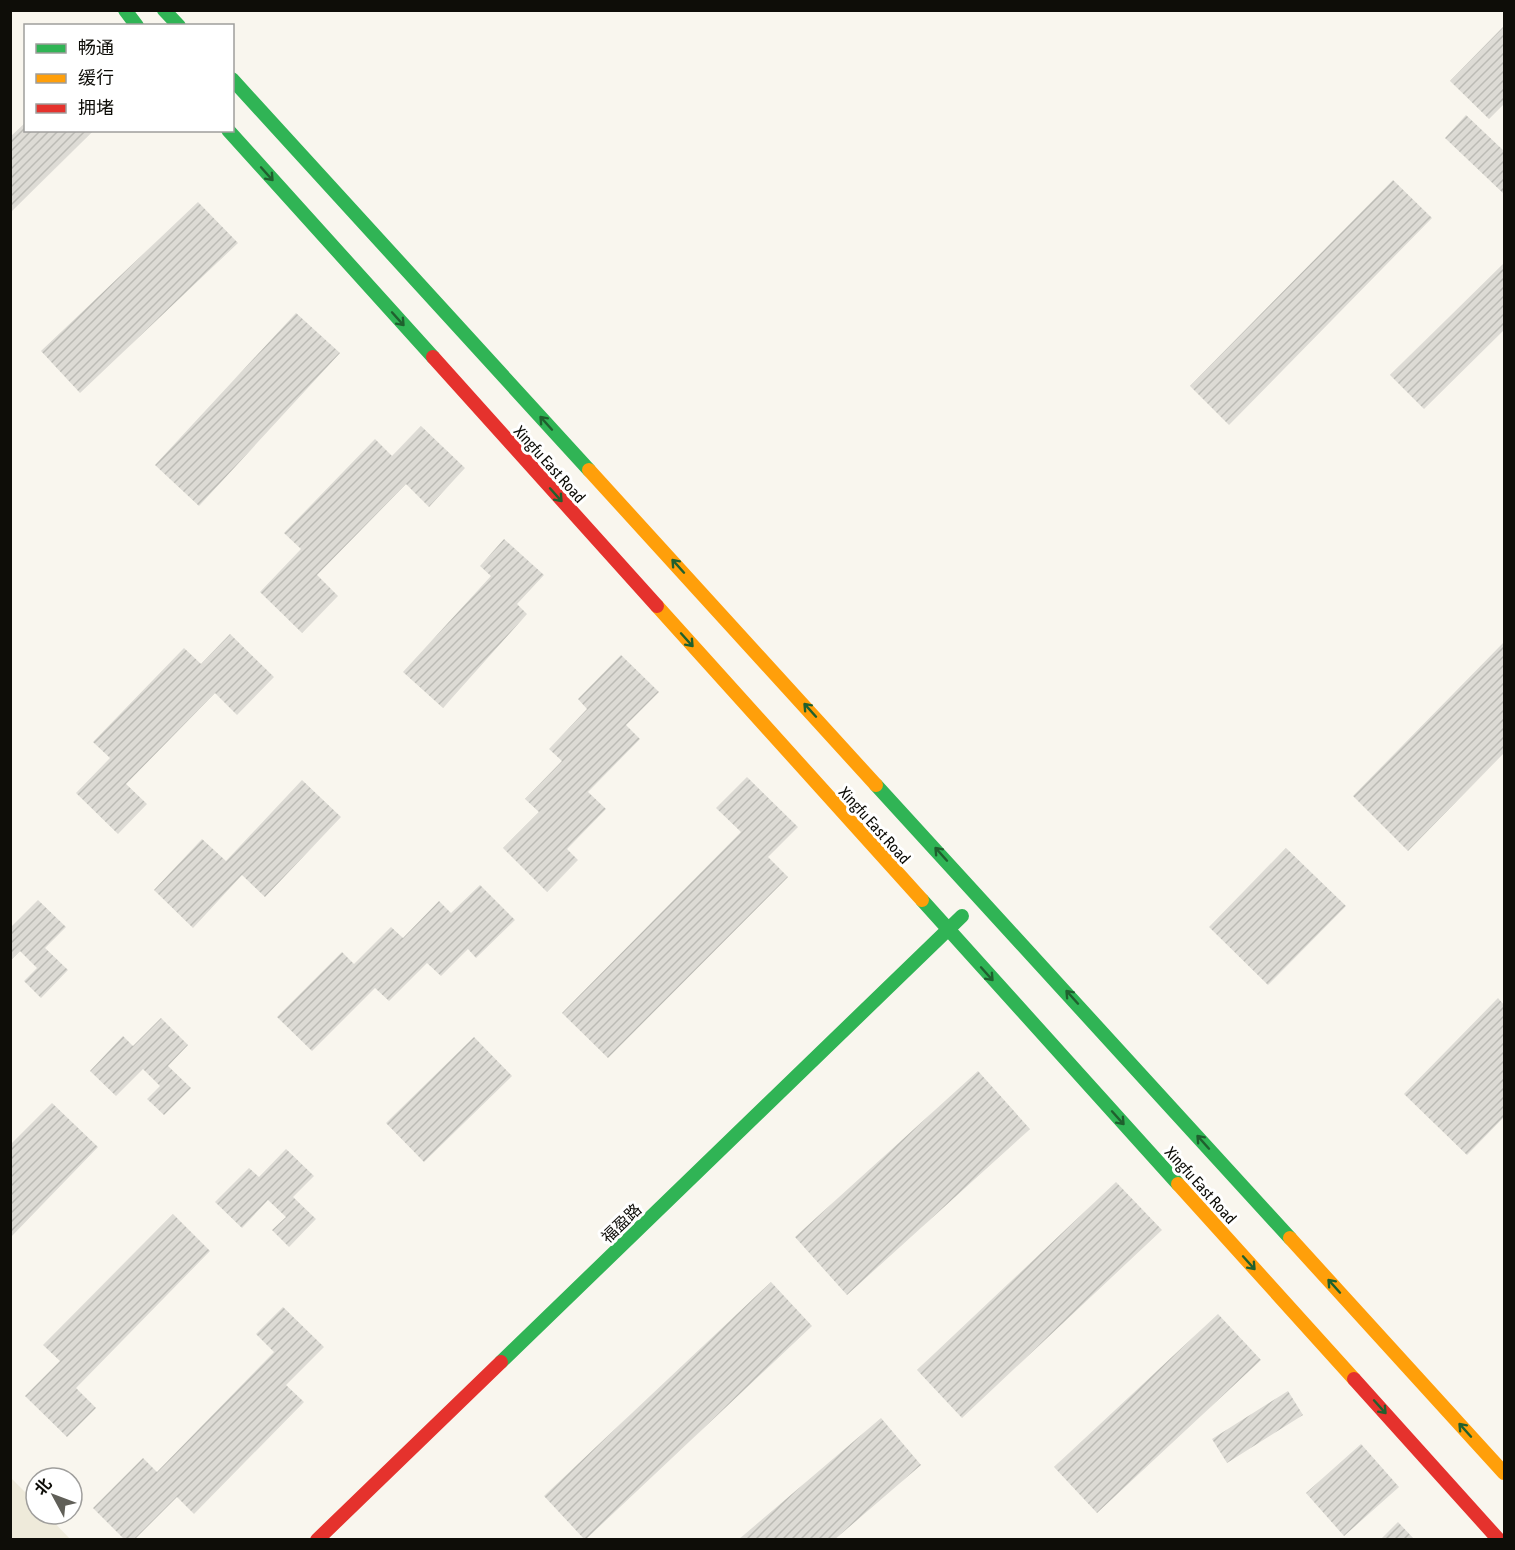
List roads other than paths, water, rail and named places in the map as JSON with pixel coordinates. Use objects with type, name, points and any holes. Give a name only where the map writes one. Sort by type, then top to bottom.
[{"type":"street","points":[[125,10],[136,24]]},
{"type":"street","points":[[164,10],[177,24]]},
{"type":"street","name":"Xingfu East Road","points":[[234,81],[981,897],[1504,1473]]},
{"type":"street","name":"Xingfu East Road","points":[[230,132],[1499,1539]]},
{"type":"street","name":"福盈路","points":[[317,1539],[981,897]]}]
